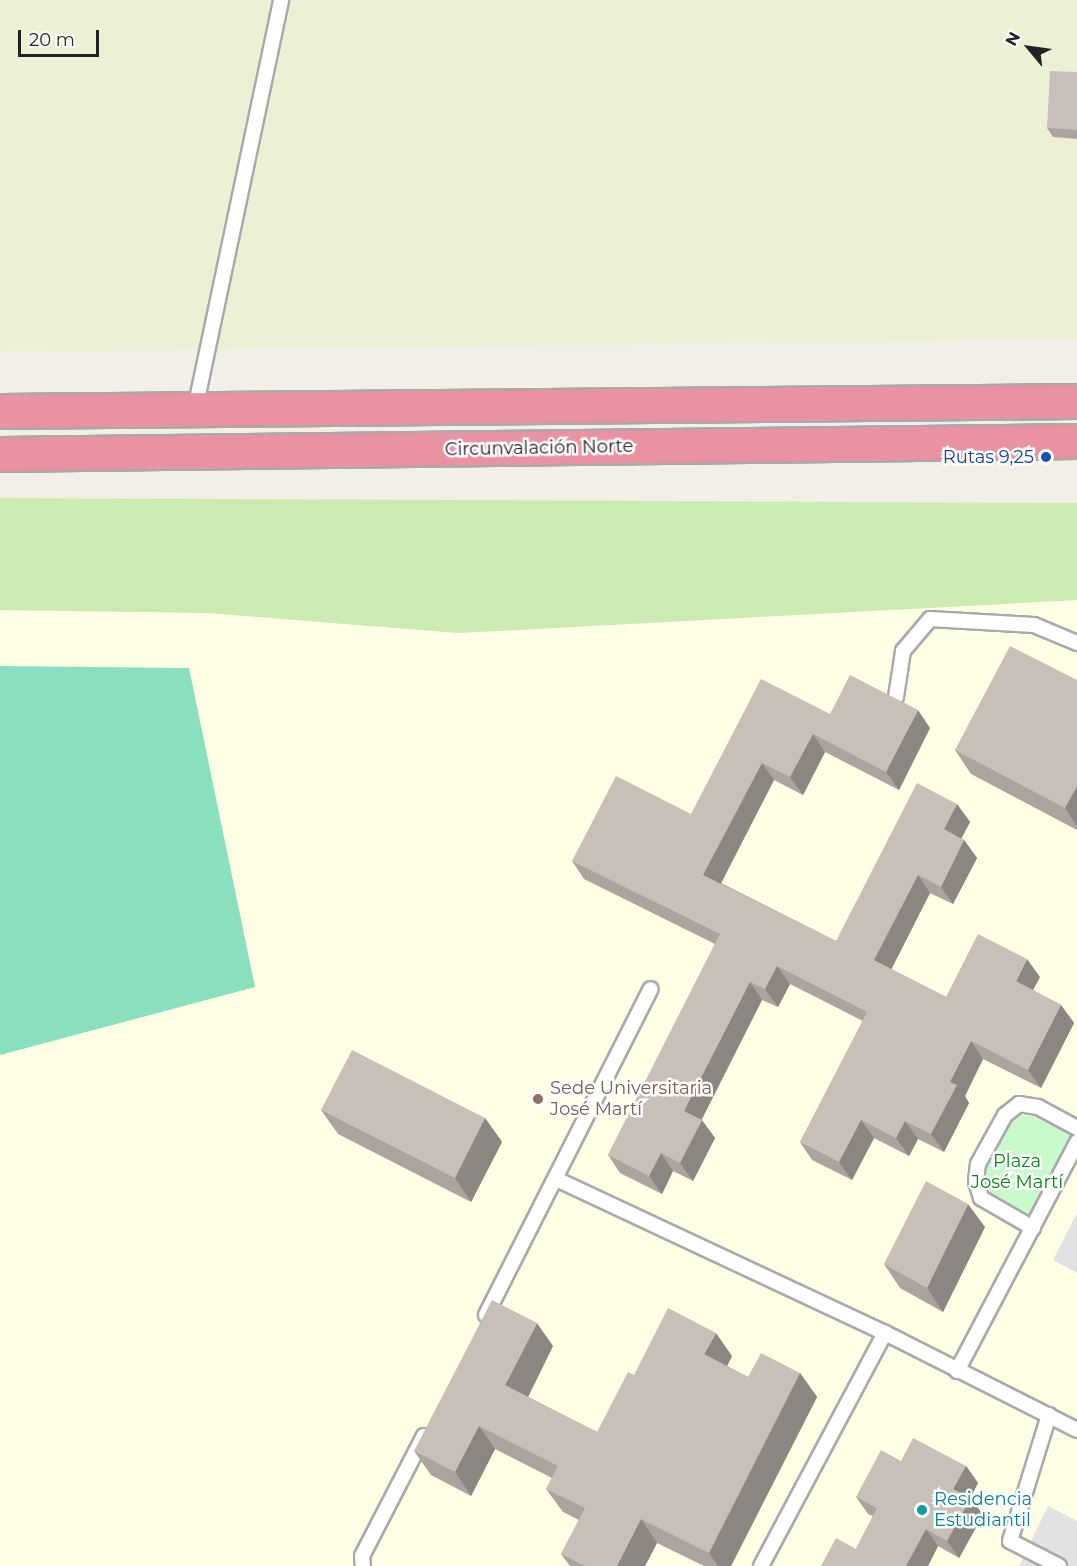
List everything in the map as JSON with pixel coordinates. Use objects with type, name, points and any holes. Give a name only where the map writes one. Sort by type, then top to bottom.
[{"type":"highway","points":[[0,411],[1077,401]]},
{"type":"highway","name":"Circunvalación Norte","points":[[0,454],[1077,441]]},
{"type":"lane","points":[[195,409],[281,0]]},
{"type":"lane","points":[[896,697],[903,651],[930,619],[1034,625],[1077,643]]},
{"type":"lane","points":[[481,1326],[651,989]]},
{"type":"lane","points":[[1033,1228],[981,1198],[976,1182],[978,1164],[1005,1115],[1018,1104],[1038,1107],[1077,1128]]},
{"type":"lane","points":[[957,1371],[1077,1142]]},
{"type":"lane","points":[[556,1179],[885,1333],[1077,1430]]},
{"type":"lane","points":[[760,1566],[885,1333]]},
{"type":"lane","points":[[1049,1415],[1010,1541],[1059,1566]]},
{"type":"lane","points":[[363,1566],[362,1556],[432,1420]]},
{"type":"shaded area","points":[[0,0],[1077,0],[1077,340],[0,352]]},
{"type":"shaded area","name":"Sede Universitaria José Martí","points":[[1077,600],[1077,1566],[0,1566],[0,610],[208,613],[459,633]]},
{"type":"shaded area","points":[[1077,1213],[1077,1273],[1053,1260]]},
{"type":"shaded area","points":[[1048,1506],[1077,1521],[1077,1566],[1019,1566]]},
{"type":"green space","points":[[0,498],[1077,503],[1077,600],[459,633],[208,613],[0,610]]},
{"type":"green space","points":[[0,666],[189,668],[255,987],[0,1055]]},
{"type":"green space","name":"Plaza José Martí","points":[[1020,1115],[1032,1116],[1072,1135],[1030,1216],[987,1194],[984,1184],[985,1167],[1013,1119]]},
{"type":"building","points":[[1050,71],[1077,72],[1077,130],[1047,128]]},
{"type":"building","points":[[1010,646],[1077,680],[1077,786],[1065,808],[955,750]]},
{"type":"building","points":[[850,675],[918,710],[886,772],[813,734],[790,777],[762,763],[703,875],[836,941],[917,783],[957,804],[944,829],[964,840],[941,887],[918,875],[874,960],[946,997],[978,934],[1027,959],[1016,981],[1061,1005],[1028,1070],[971,1041],[950,1082],[957,1085],[931,1134],[905,1121],[896,1138],[861,1120],[839,1162],[800,1142],[867,1012],[777,966],[765,989],[750,982],[684,1111],[702,1120],[680,1163],[661,1153],[649,1176],[608,1155],[720,934],[572,861],[616,776],[691,814],[761,679],[830,714]]},
{"type":"building","points":[[352,1050],[485,1118],[455,1178],[321,1110]]},
{"type":"building","points":[[926,1181],[968,1204],[927,1288],[884,1264]]},
{"type":"building","points":[[492,1300],[537,1323],[505,1385],[597,1432],[628,1372],[634,1375],[668,1308],[716,1333],[704,1354],[748,1377],[761,1353],[800,1373],[709,1553],[641,1519],[617,1566],[585,1566],[561,1554],[585,1508],[546,1489],[558,1466],[479,1426],[455,1472],[414,1451]]},
{"type":"building","name":"Residencia Estudiantil","points":[[913,1438],[966,1466],[953,1489],[971,1498],[947,1541],[926,1529],[906,1566],[821,1566],[836,1538],[856,1549],[877,1508],[856,1497],[881,1450],[901,1461]]},
{"type":"place","name":"Rutas 9,25","points":[[1046,457]]},
{"type":"place","name":"Sede Universitaria José Martí","points":[[538,1099]]},
{"type":"place","name":"Residencia Estudiantil","points":[[922,1510]]}]
